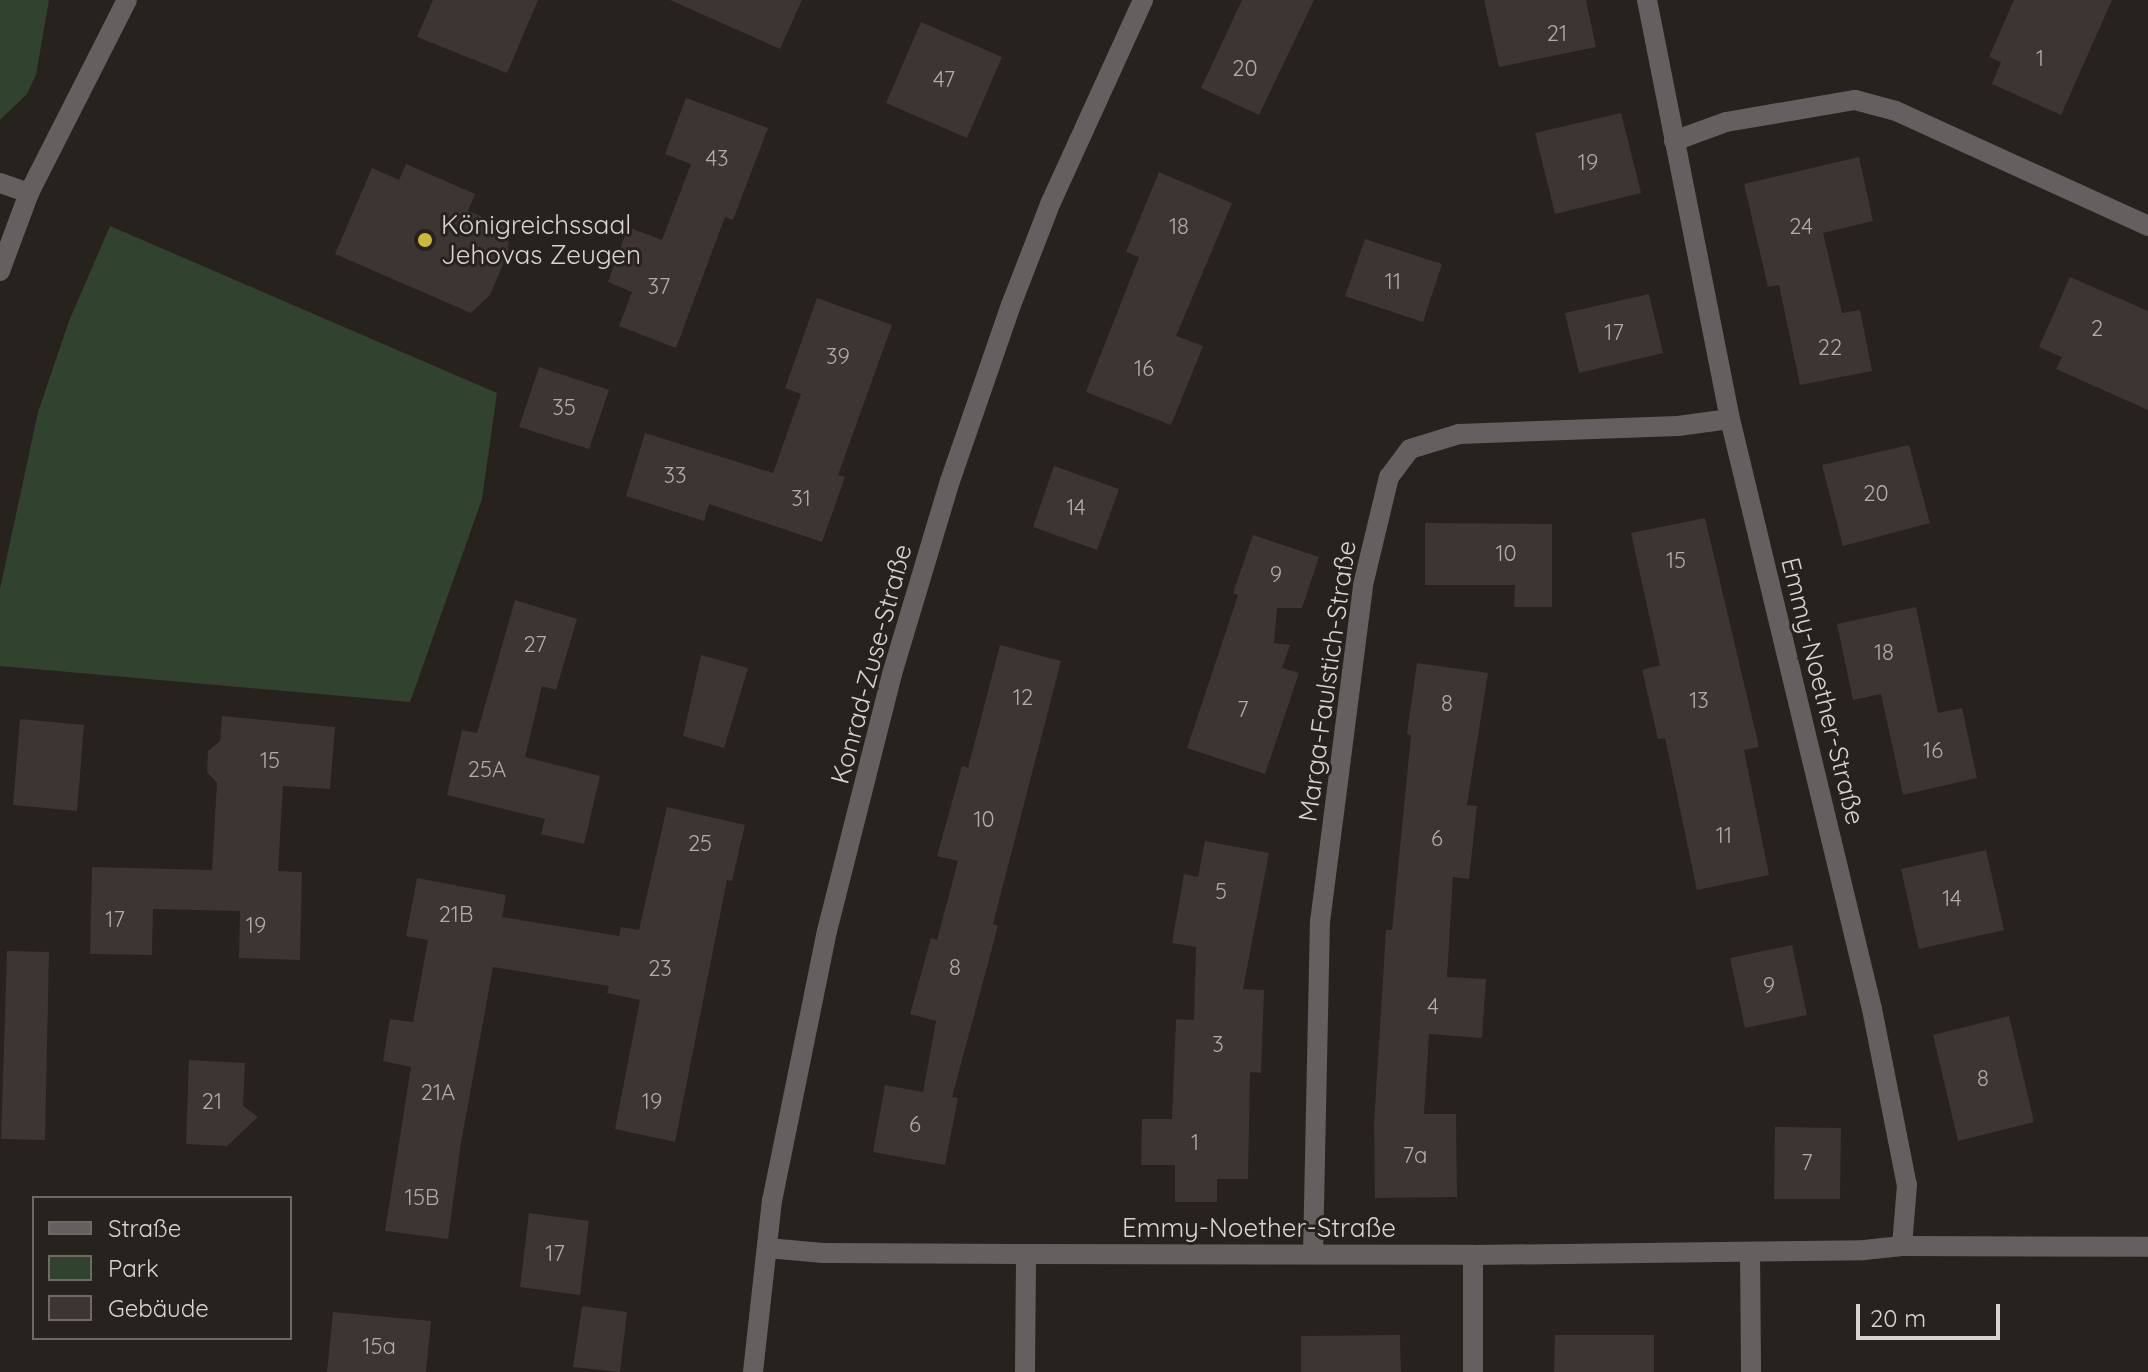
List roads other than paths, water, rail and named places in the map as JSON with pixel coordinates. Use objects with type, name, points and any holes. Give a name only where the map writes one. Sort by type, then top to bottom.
[{"type":"street","points":[[0,271],[29,193],[127,0]]},
{"type":"street","name":"Konrad-Zuse-Straße","points":[[753,1372],[772,1201],[827,931],[892,674],[950,481],[1051,202],[1143,0]]},
{"type":"street","name":"Emmy-Noether-Straße","points":[[768,1248],[823,1253],[1473,1255],[1750,1252],[1902,1246],[1907,1185],[1872,1009],[1730,419],[1647,0]]},
{"type":"street","points":[[1674,141],[1726,122],[1855,100],[1896,111],[2148,226]]},
{"type":"street","points":[[0,183],[29,193]]},
{"type":"street","name":"Marga-Faulstich-Straße","points":[[1313,1253],[1320,922],[1363,585],[1389,477],[1410,449],[1459,434],[1678,426],[1730,419]]},
{"type":"street","points":[[1902,1246],[2148,1247]]},
{"type":"street","points":[[1750,1252],[1751,1372]]},
{"type":"street","points":[[1025,1372],[1026,1254]]},
{"type":"street","points":[[1473,1255],[1473,1372]]},
{"type":"place","name":"Königreichssaal Jehovas Zeugen","points":[[425,240]]}]
